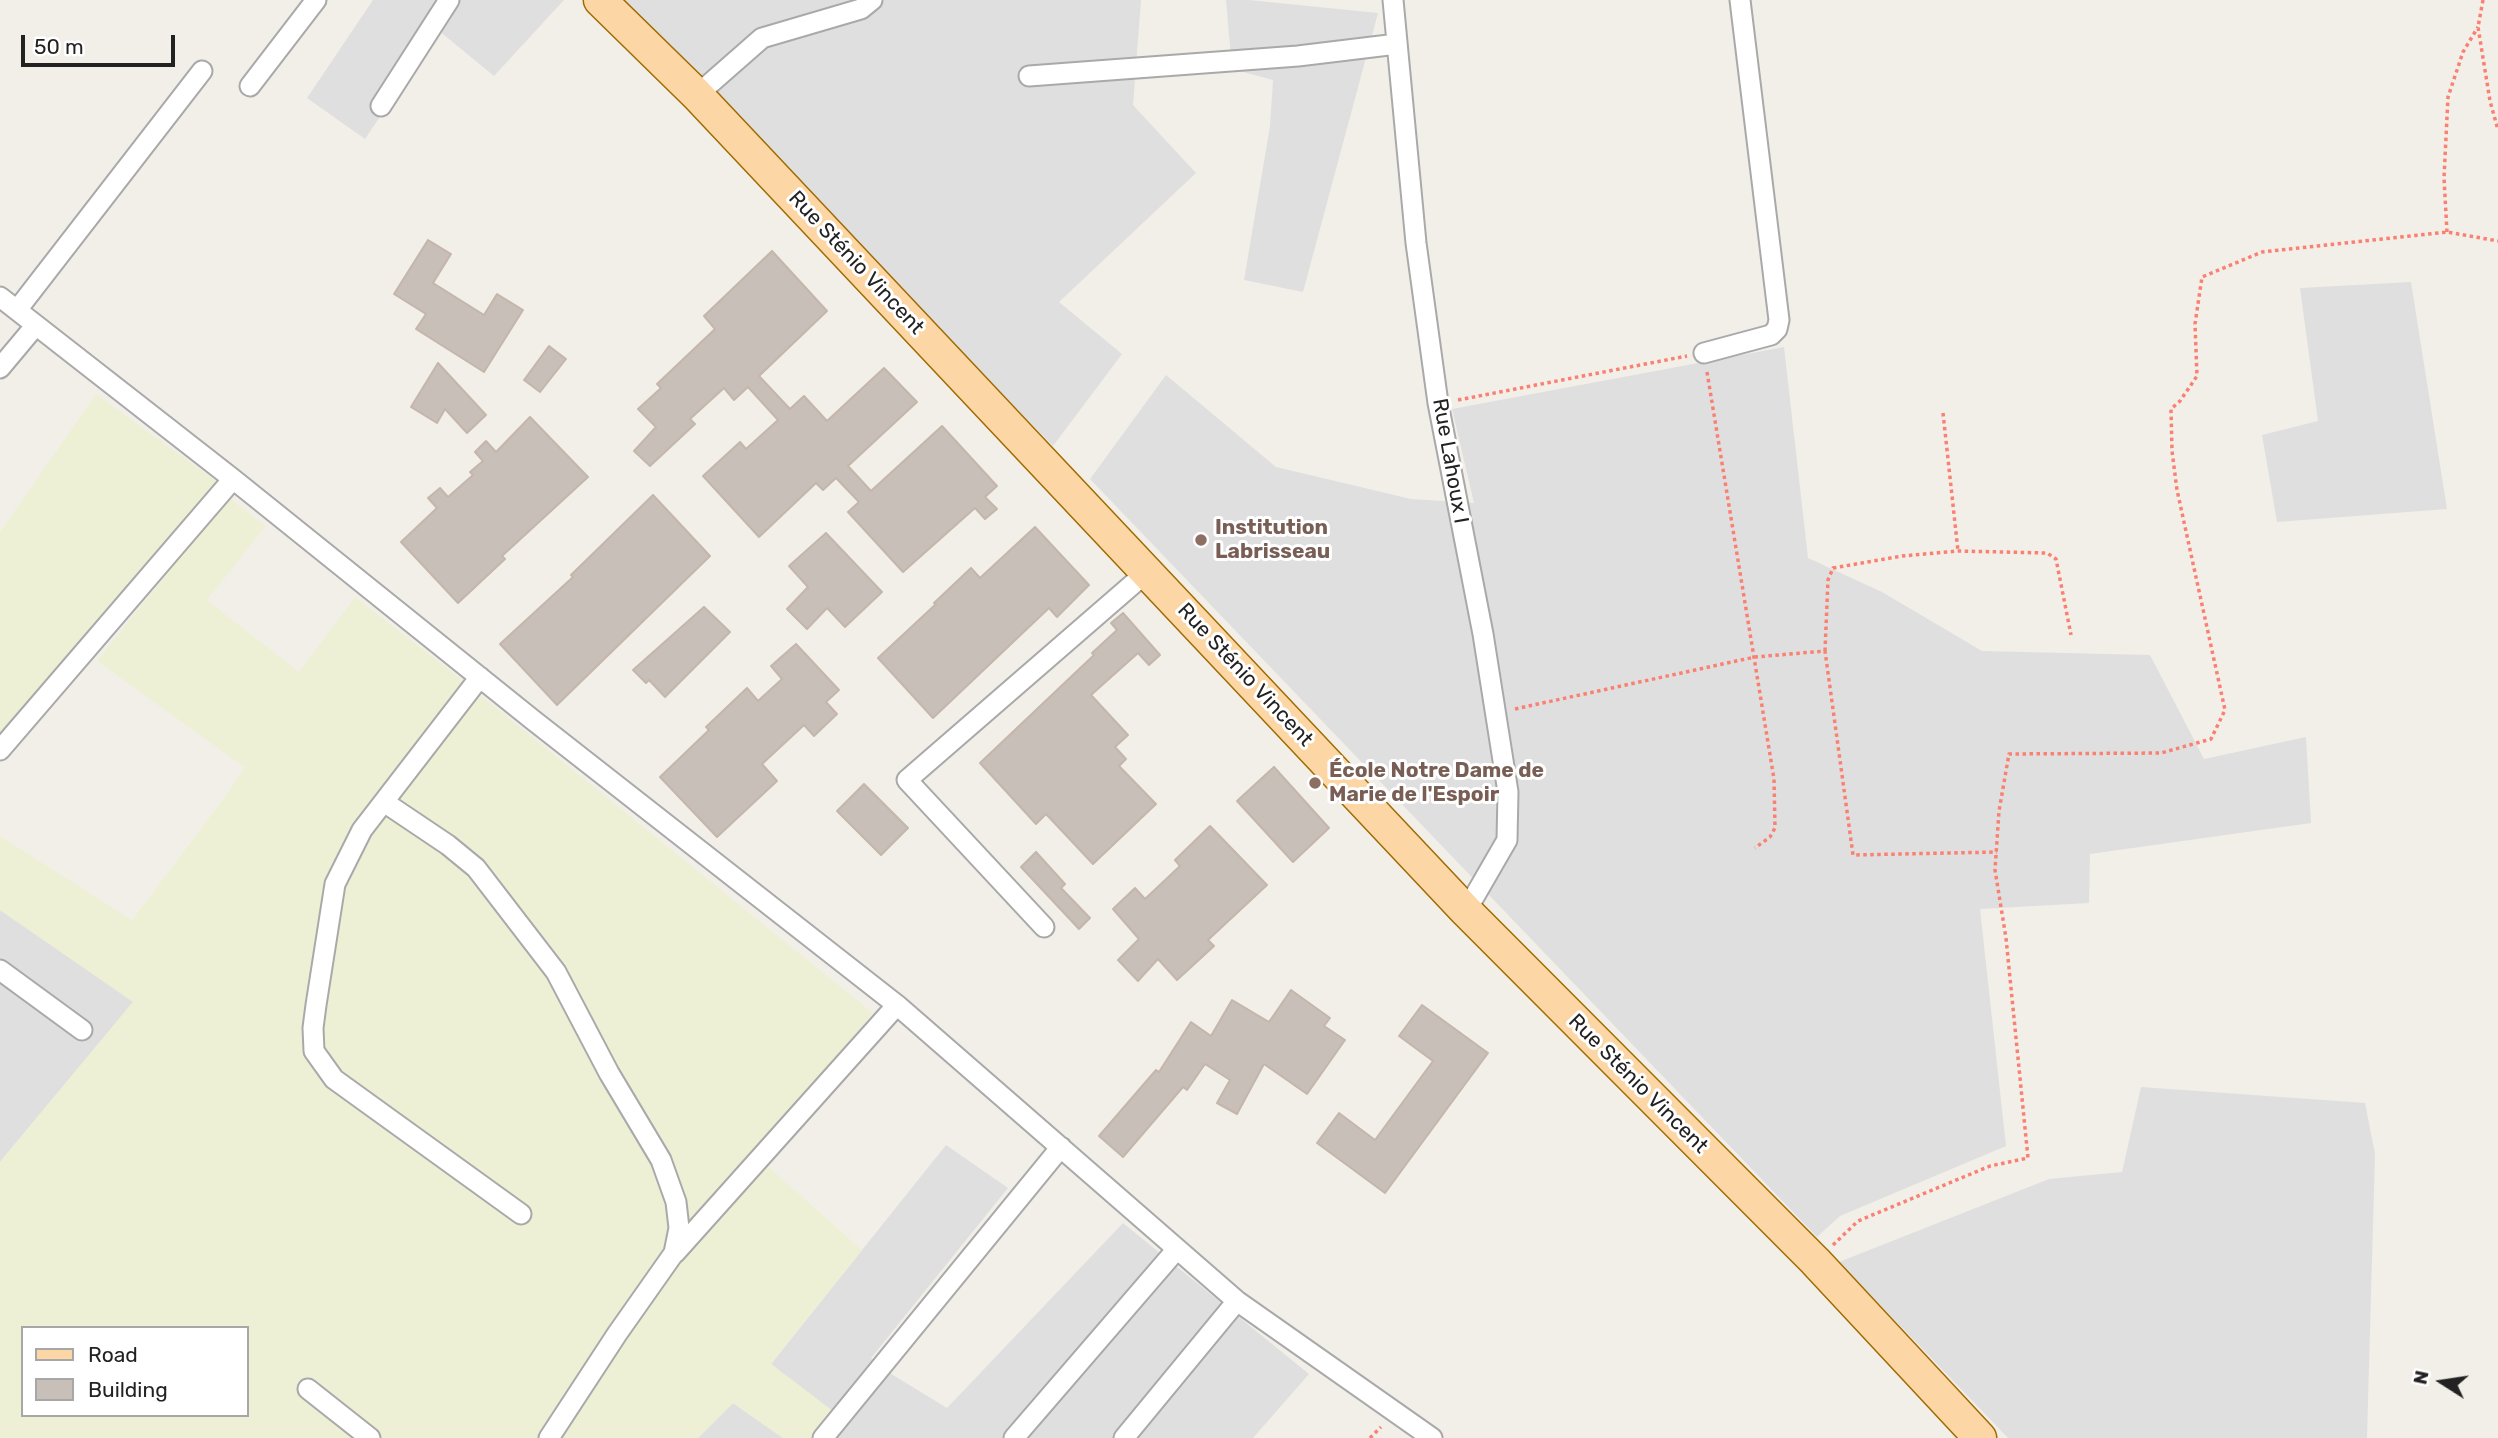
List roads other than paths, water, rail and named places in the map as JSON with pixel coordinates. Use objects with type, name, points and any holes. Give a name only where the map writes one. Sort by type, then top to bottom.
[{"type":"main road","name":"Rue Sténio Vincent","points":[[600,0],[697,95],[1466,911],[1815,1261],[1980,1438]]},
{"type":"street","points":[[250,86],[316,0]]},
{"type":"street","points":[[382,106],[449,0]]},
{"type":"street","points":[[697,95],[762,38],[861,9],[872,0]]},
{"type":"street","name":"Rue Lahoux I","points":[[1393,0],[1416,243],[1438,403],[1483,634],[1508,792],[1507,839],[1466,911]]},
{"type":"street","points":[[1704,353],[1771,335],[1777,329],[1779,320],[1740,0]]},
{"type":"street","points":[[1029,76],[1298,56],[1397,44]]},
{"type":"street","points":[[17,310],[202,71]]},
{"type":"street","points":[[0,296],[897,1005],[1237,1301],[1432,1438]]},
{"type":"street","points":[[0,368],[36,325]]},
{"type":"street","points":[[0,750],[233,478]]},
{"type":"street","points":[[1044,927],[907,779],[1148,571]]},
{"type":"street","points":[[480,677],[362,830],[335,884],[313,1028],[314,1051],[334,1079],[521,1214]]},
{"type":"street","points":[[384,802],[448,845],[476,868],[555,972],[582,1018],[609,1073],[662,1160],[676,1202],[679,1228],[674,1253]]},
{"type":"street","points":[[0,970],[82,1030]]},
{"type":"street","points":[[550,1438],[617,1334],[674,1253],[897,1005]]},
{"type":"street","points":[[823,1438],[1061,1147]]},
{"type":"street","points":[[1014,1438],[1177,1249]]},
{"type":"street","points":[[1124,1438],[1237,1301]]},
{"type":"street","points":[[308,1389],[370,1438]]},
{"type":"place","name":"Institution Labrisseau","points":[[1201,540]]},
{"type":"place","name":"École Notre Dame de Marie de l'Espoir","points":[[1315,783]]}]
